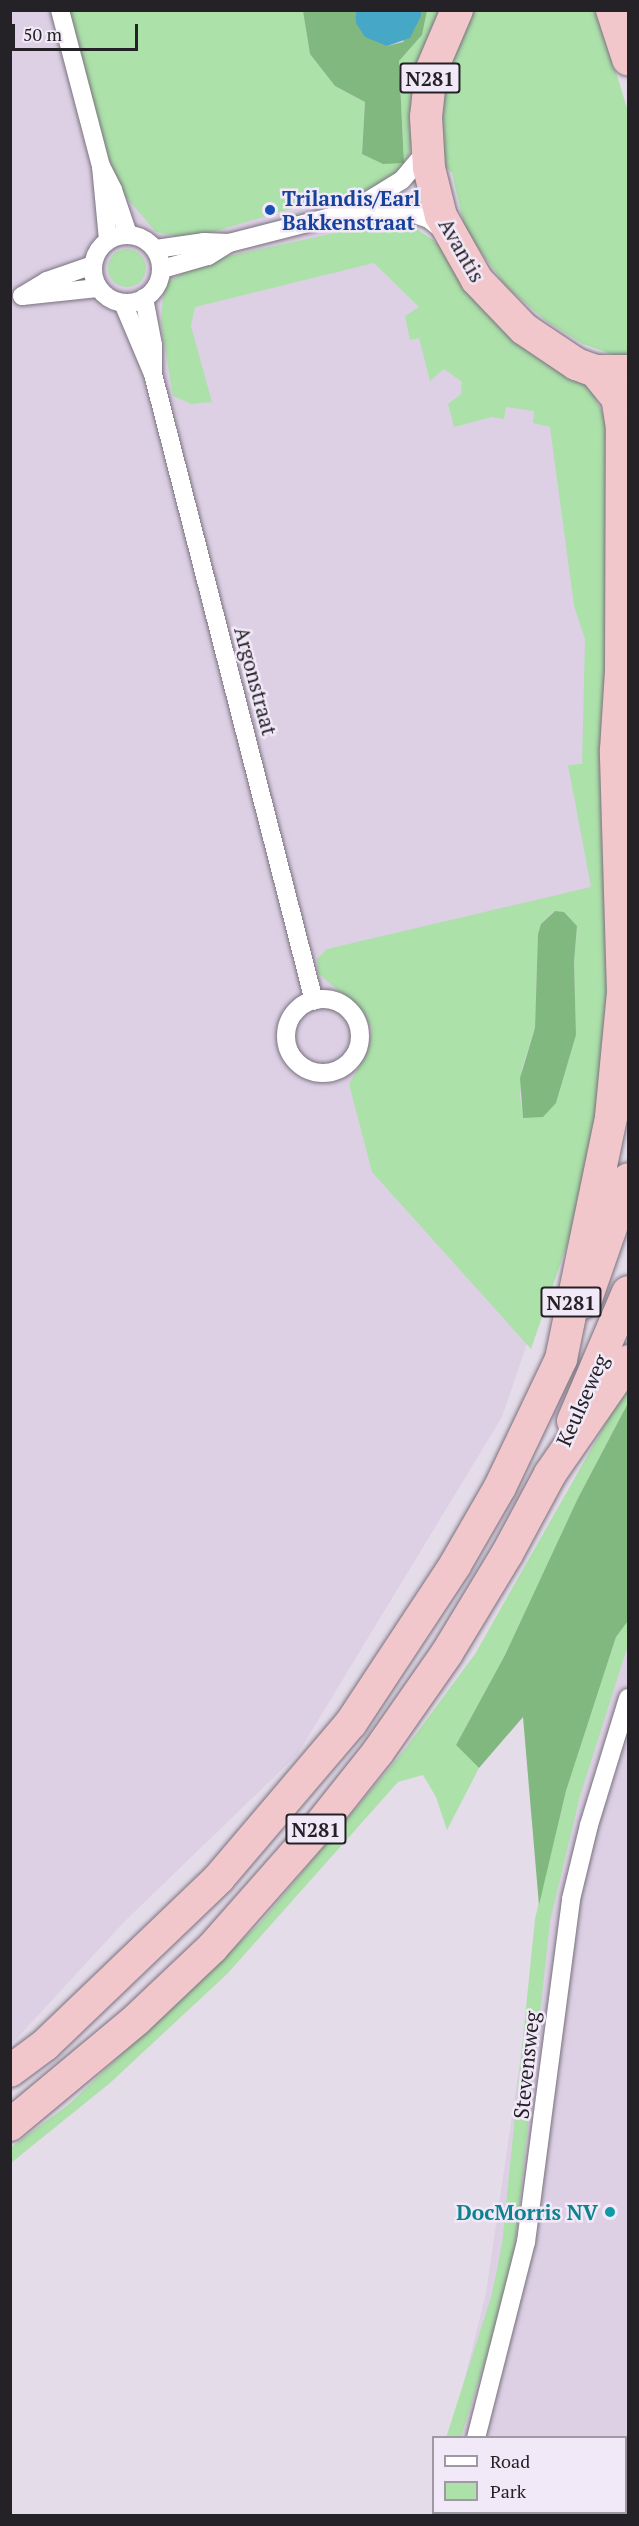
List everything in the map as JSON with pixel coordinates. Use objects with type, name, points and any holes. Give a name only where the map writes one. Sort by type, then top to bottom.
[{"type":"highway","name":"Avantis","points":[[457,10],[432,71],[426,151],[436,200],[454,243],[477,280],[518,323],[556,353],[595,371],[628,371]]},
{"type":"highway","points":[[612,10],[628,59]]},
{"type":"highway","name":"N281","points":[[10,2072],[45,2045],[219,1878],[351,1724],[455,1566],[500,1487],[561,1359],[611,1117],[623,993],[616,750],[621,670],[622,428],[616,398],[595,371]]},
{"type":"highway","name":"Keulseweg","points":[[561,1359],[598,1273],[628,1179]]},
{"type":"highway","name":"Keulseweg","points":[[550,1474],[628,1292]]},
{"type":"highway","name":"N281","points":[[10,2125],[137,2019],[212,1948],[316,1830],[378,1752],[447,1653],[507,1554],[550,1474],[628,1361]]},
{"type":"street","points":[[16,298],[47,281],[93,265],[108,240],[100,166],[60,10]]},
{"type":"street","points":[[350,212],[402,180],[426,151]]},
{"type":"street","points":[[100,166],[113,190],[128,234]]},
{"type":"street","points":[[162,269],[207,256],[229,243],[350,212],[415,214],[437,225],[454,243]]},
{"type":"street","points":[[16,298],[98,288],[123,303],[144,298],[154,291],[162,269],[156,249],[139,237],[128,234],[108,240]]},
{"type":"street","points":[[156,249],[204,242],[229,243]]},
{"type":"street","points":[[93,265],[98,288]]},
{"type":"street","name":"Argonstraat","points":[[144,298],[153,345],[153,374],[314,1001]]},
{"type":"street","name":"Argonstraat","points":[[123,303],[139,349],[153,374]]},
{"type":"street","points":[[314,1001],[340,1003],[358,1023],[358,1049],[348,1064],[332,1072],[306,1069],[293,1057],[287,1041],[293,1016],[314,1001]]},
{"type":"street","name":"Stevensweg","points":[[477,2436],[526,2242],[571,1899],[589,1825],[628,1698]]},
{"type":"shaded area","points":[[11,11],[412,11],[393,144],[404,231],[592,422],[620,979],[593,1151],[502,1417],[297,1755],[123,1923],[11,2045]]},
{"type":"shaded area","points":[[628,1624],[628,2515],[429,2516],[627,2514],[627,2436],[450,2436],[486,2293],[536,1952]]},
{"type":"green space","points":[[67,11],[303,11],[310,54],[335,86],[365,102],[362,154],[383,164],[404,162],[399,61],[422,35],[427,11],[458,11],[409,154],[399,171],[389,181],[328,206],[319,200],[190,239],[156,232],[120,190],[100,139]]},
{"type":"green space","points":[[303,11],[355,11],[355,15],[387,46],[403,42],[421,11],[427,11],[422,35],[399,61],[404,163],[383,164],[362,154],[365,102],[335,86],[310,54]]},
{"type":"green space","points":[[469,11],[597,11],[628,111],[628,360],[583,344],[546,321],[505,285],[465,230],[452,173],[439,160],[441,87]]},
{"type":"green space","points":[[377,224],[418,230],[433,240],[587,382],[609,425],[614,979],[588,1184],[531,1349],[372,1172],[349,1084],[368,1051],[372,1028],[362,1011],[318,973],[317,959],[327,949],[591,887],[568,765],[582,764],[585,639],[574,606],[550,427],[533,423],[534,411],[506,407],[504,419],[492,417],[454,427],[448,404],[461,394],[462,382],[444,369],[430,381],[419,338],[410,340],[405,316],[419,307],[374,263],[195,307],[191,326],[212,402],[191,404],[173,396],[161,323],[164,284],[205,261]],"holes":[[[554,911],[564,912],[577,926],[574,962],[576,1035],[556,1103],[523,1118],[520,1097],[522,1068],[535,1028],[538,934],[541,924]]]},
{"type":"green space","points":[[127,249],[140,255],[146,268],[140,281],[127,287],[114,281],[108,268],[114,255]]},
{"type":"green space","points":[[555,911],[564,912],[577,926],[574,962],[576,1035],[556,1103],[543,1117],[523,1118],[520,1078],[535,1028],[538,934],[541,924]]},
{"type":"green space","points":[[628,1384],[628,1403],[578,1498],[505,1655],[456,1745],[479,1768],[447,1830],[436,1797],[423,1775],[398,1782],[227,1974],[110,2083],[11,2163],[10,2148],[68,2105],[260,1923],[402,1753],[475,1654]]},
{"type":"green space","points":[[628,1403],[628,1621],[616,1637],[566,1791],[539,1905],[523,1717],[479,1768],[456,1745],[505,1655],[578,1498]]},
{"type":"green space","points":[[628,1621],[628,1645],[580,1796],[550,1921],[515,2246],[505,2297],[461,2436],[447,2436],[492,2294],[502,2244],[535,1919],[566,1791],[616,1637]]},
{"type":"water","points":[[355,10],[421,11],[421,16],[410,38],[387,46],[365,37],[356,23]]},
{"type":"place","name":"Trilandis/Earl Bakkenstraat","points":[[270,210]]},
{"type":"place","name":"DocMorris NV","points":[[610,2212]]}]
